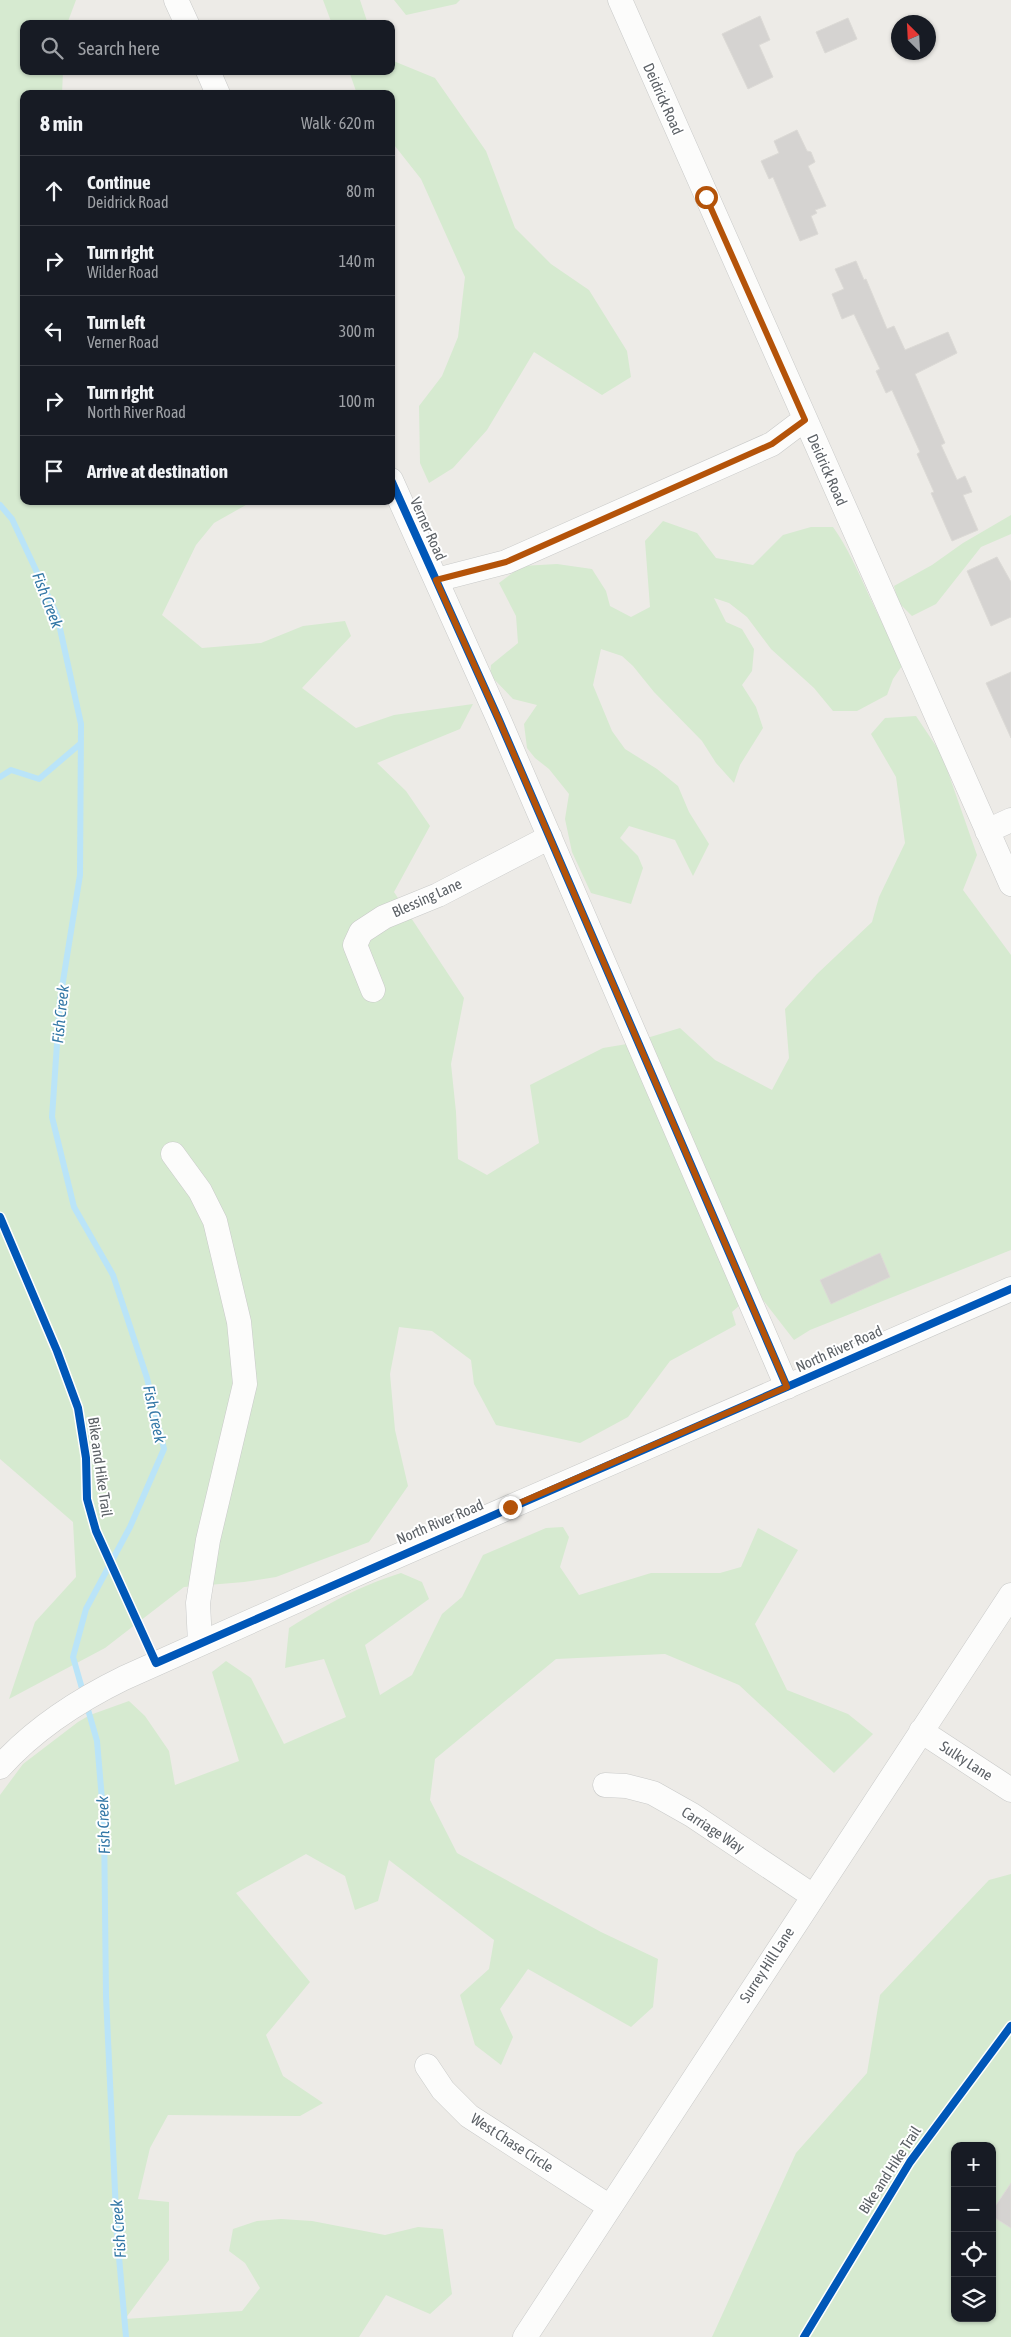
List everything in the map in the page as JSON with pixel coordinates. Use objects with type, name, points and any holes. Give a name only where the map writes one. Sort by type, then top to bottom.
[{"type":"street","points":[[176,0],[185,20]]},
{"type":"street","name":"Deidrick Road","points":[[620,0],[1011,884]]},
{"type":"street","points":[[210,75],[216,90]]},
{"type":"street","points":[[436,580],[506,562],[772,444],[805,420]]},
{"type":"street","name":"Verner Road","points":[[395,489],[550,837],[787,1387]]},
{"type":"street","points":[[987,831],[1011,820]]},
{"type":"street","name":"Blessing Lane","points":[[372,990],[355,945],[361,932],[384,917],[438,895],[550,837]]},
{"type":"street","points":[[173,1154],[200,1191],[215,1221],[240,1322],[245,1365],[245,1384],[208,1540],[198,1602],[200,1643]]},
{"type":"street","name":"North River Road","points":[[0,1767],[42,1727],[86,1697],[124,1678],[200,1643],[1011,1289]]},
{"type":"street","name":"Surrey Hill Lane","points":[[525,2337],[812,1896],[1011,1595]]},
{"type":"street","name":"Sulky Lane","points":[[921,1731],[1011,1790]]},
{"type":"street","name":"Carriage Way","points":[[605,1784],[626,1786],[653,1793],[692,1815],[812,1896]]},
{"type":"street","name":"West Chase Circle","points":[[426,2066],[443,2090],[469,2116],[610,2207]]},
{"type":"green space","points":[[0,0],[76,0],[68,20],[20,20],[20,75],[63,75],[62,90],[20,90],[20,505],[246,505],[214,523],[196,545],[162,615],[202,648],[261,643],[303,626],[345,621],[351,636],[302,688],[356,728],[394,715],[473,704],[460,729],[377,763],[406,791],[430,826],[394,892],[464,998],[451,1064],[458,1159],[487,1175],[539,1143],[530,1085],[603,1048],[627,1044],[680,1028],[715,1060],[772,1090],[789,1058],[785,1009],[817,974],[872,922],[879,897],[905,843],[896,777],[871,734],[885,718],[916,716],[942,755],[977,855],[963,890],[1011,955],[1011,1250],[810,1330],[794,1340],[756,1291],[732,1312],[736,1325],[670,1361],[628,1417],[580,1443],[496,1425],[474,1384],[471,1360],[432,1331],[399,1327],[390,1374],[395,1430],[408,1486],[369,1542],[276,1577],[244,1582],[184,1587],[105,1648],[9,1699],[35,1622],[76,1577],[73,1522],[0,1459]]},
{"type":"green space","points":[[323,0],[360,0],[367,20],[330,20]]},
{"type":"green space","points":[[394,0],[460,0],[456,4],[406,15]]},
{"type":"green space","points":[[395,62],[435,78],[486,151],[515,228],[551,264],[589,290],[627,351],[631,377],[602,395],[534,352],[487,430],[453,468],[429,483],[420,463],[419,406],[442,376],[458,337],[465,277],[421,179],[395,146],[395,90],[356,90],[350,75],[395,75]]},
{"type":"green space","points":[[1011,515],[1011,534],[981,547],[936,604],[912,616],[898,602],[894,586],[932,565],[963,543]]},
{"type":"green space","points":[[663,521],[697,533],[716,558],[753,565],[783,535],[811,527],[833,527],[852,559],[885,628],[906,660],[893,679],[887,695],[857,711],[833,711],[814,688],[771,649],[747,617],[729,603],[714,598],[726,622],[742,629],[754,649],[752,671],[742,685],[756,707],[763,728],[740,765],[734,783],[716,763],[702,741],[654,692],[633,666],[622,656],[601,649],[593,685],[612,731],[625,749],[657,769],[678,786],[689,812],[709,844],[693,876],[675,840],[629,826],[620,838],[638,856],[643,868],[631,904],[591,893],[572,852],[565,819],[569,794],[549,769],[535,758],[527,748],[524,724],[537,705],[513,699],[490,675],[491,665],[518,643],[516,616],[499,583],[522,566],[557,564],[592,569],[606,591],[610,606],[631,617],[650,607],[645,541]]},
{"type":"green space","points":[[563,1527],[569,1537],[560,1567],[579,1595],[651,1573],[720,1573],[741,1567],[758,1528],[798,1550],[755,1624],[787,1690],[848,1714],[873,1734],[834,1773],[739,1685],[665,1654],[556,1659],[435,1759],[430,1800],[457,1853],[601,1932],[658,1959],[653,2007],[631,2027],[528,1969],[500,2009],[513,2037],[501,2065],[475,2045],[460,1995],[489,1969],[494,1940],[389,1860],[378,1901],[355,1910],[345,1876],[306,1854],[236,1893],[310,1982],[266,2035],[283,2076],[323,2103],[300,2116],[168,2115],[150,2148],[138,2199],[169,2202],[169,2260],[125,2319],[242,2311],[260,2288],[245,2263],[229,2251],[233,2229],[257,2221],[281,2219],[312,2221],[385,2235],[418,2227],[443,2229],[452,2294],[430,2314],[386,2295],[359,2337],[0,2337],[0,1795],[23,1764],[78,1722],[90,1715],[129,1701],[145,1716],[169,1751],[175,1785],[239,1761],[212,1672],[226,1661],[251,1678],[284,1744],[346,1717],[324,1659],[285,1668],[289,1628],[343,1597],[385,1578],[401,1573],[422,1582],[429,1599],[365,1645],[380,1695],[412,1675],[442,1614],[462,1597],[483,1555],[546,1528]]},
{"type":"green space","points":[[1011,1874],[1011,2183],[996,2205],[996,2142],[951,2142],[951,2322],[996,2322],[996,2219],[1011,2228],[1011,2337],[712,2337],[796,2153],[867,2073],[880,1995],[989,1880]]},
{"type":"building","points":[[760,16],[770,40],[759,45],[773,77],[748,89],[722,34]]},
{"type":"building","points":[[848,18],[857,39],[825,53],[816,32]]},
{"type":"building","points":[[797,130],[807,151],[811,152],[815,162],[808,166],[826,206],[815,210],[817,213],[811,216],[818,234],[800,241],[773,177],[769,179],[761,161],[779,153],[774,141]]},
{"type":"building","points":[[856,261],[864,280],[866,279],[887,329],[894,326],[905,350],[948,332],[957,353],[915,374],[945,443],[941,445],[957,480],[965,476],[972,492],[963,495],[978,530],[952,541],[931,493],[934,492],[917,454],[920,452],[892,390],[886,393],[876,371],[880,369],[854,314],[842,319],[832,294],[844,289],[835,269]]},
{"type":"building","points":[[997,557],[1011,582],[1011,617],[991,626],[967,571]]},
{"type":"building","points":[[1011,672],[1011,738],[986,683]]},
{"type":"building","points":[[880,1253],[890,1277],[831,1304],[820,1280]]},
{"type":"building","points":[[1011,2183],[1011,2228],[996,2219],[996,2205]]},
{"type":"waterway","name":"Fish Creek","points":[[0,505],[12,519],[57,615],[81,724],[80,875],[60,1000],[52,1117],[74,1207],[113,1275],[147,1378],[164,1449],[130,1527],[86,1609],[73,1657],[97,1741],[104,1823],[106,1996],[117,2234],[126,2337]]},
{"type":"waterway","points":[[0,777],[11,770],[39,779],[80,744]]},
{"type":"cycle path","points":[[395,489],[499,720],[787,1387]]},
{"type":"cycle path","name":"Bike and Hike Trail","points":[[0,1217],[57,1351],[78,1408],[86,1458],[87,1499],[96,1531],[156,1663],[1011,1289]]},
{"type":"cycle path","name":"Bike and Hike Trail","points":[[804,2337],[910,2162],[1011,2026]]},
{"type":"route","points":[[510,1507],[787,1387],[499,720],[436,580],[506,562],[772,444],[805,420],[706,197]]}]
